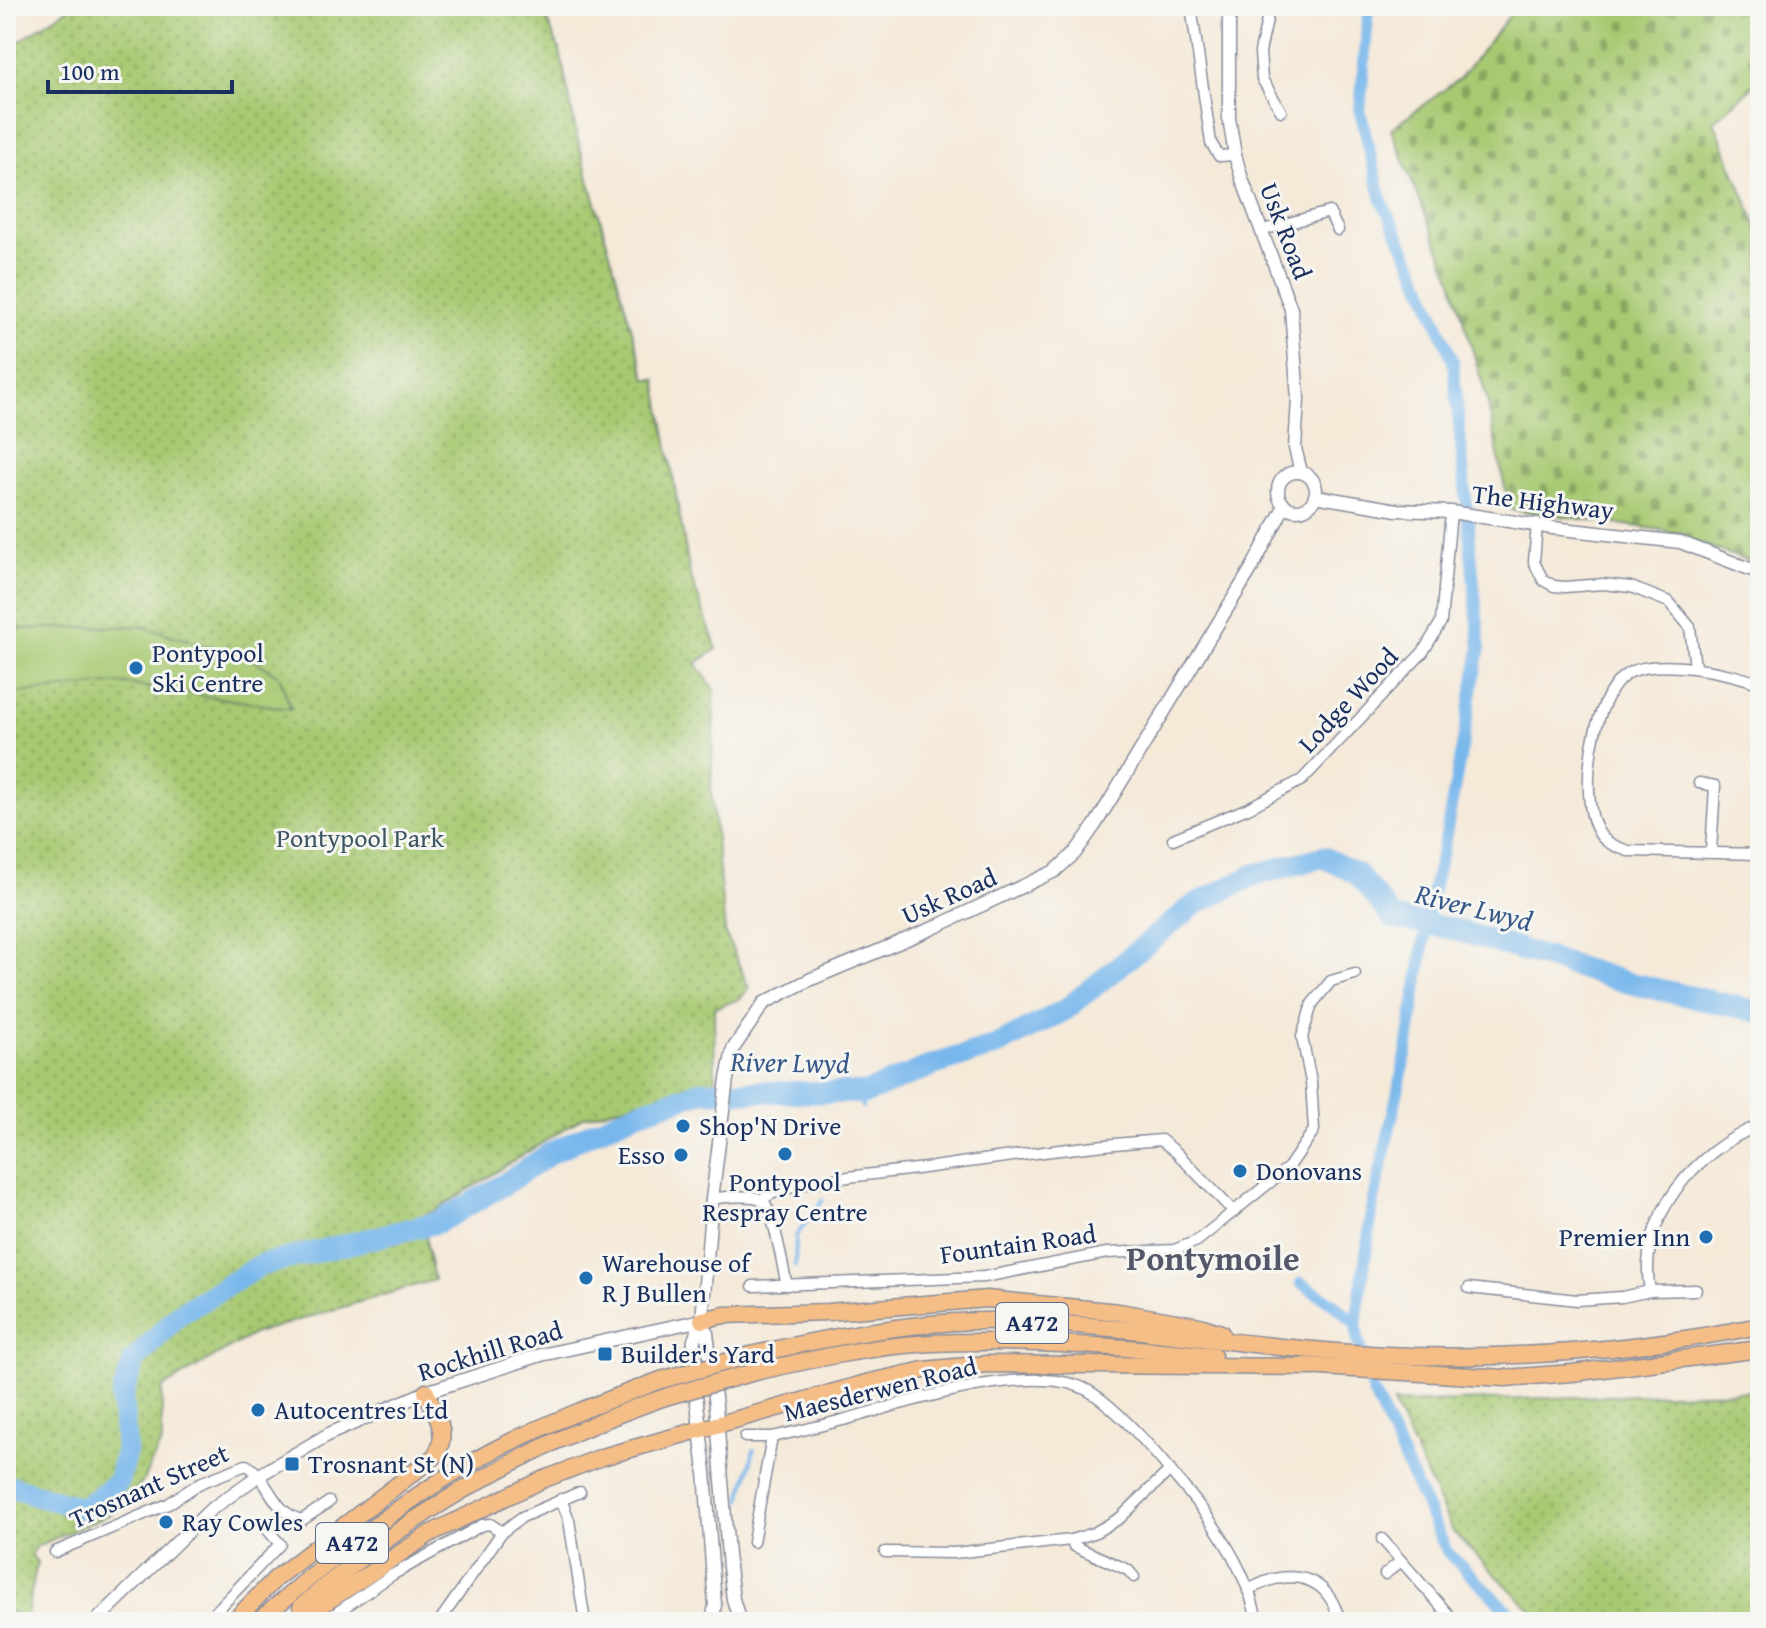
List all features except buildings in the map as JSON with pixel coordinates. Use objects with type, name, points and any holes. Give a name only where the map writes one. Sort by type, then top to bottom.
[{"type":"main road","points":[[702,1320],[724,1315],[828,1312],[987,1299],[1119,1312],[1200,1326],[1250,1342]]},
{"type":"main road","name":"A472","points":[[285,1622],[365,1555],[428,1509],[486,1475],[617,1414],[815,1340],[929,1325],[1011,1321],[1250,1342],[1314,1359]]},
{"type":"main road","name":"A472","points":[[1386,1364],[1587,1352],[1665,1343],[1760,1326]]},
{"type":"main road","name":"A472","points":[[258,1622],[355,1540],[453,1474],[534,1430],[661,1380],[753,1363],[931,1343],[1107,1345],[1386,1364],[1505,1378],[1572,1373],[1760,1349]]},
{"type":"main road","points":[[296,1622],[431,1533],[542,1480],[602,1457],[870,1382],[940,1368],[987,1364],[1314,1359]]},
{"type":"main road","points":[[233,1622],[276,1578],[435,1456],[443,1441],[443,1433],[426,1392]]},
{"type":"street","points":[[1191,6],[1211,143],[1219,156],[1235,155]]},
{"type":"street","name":"Usk Road","points":[[1229,6],[1229,118],[1235,155],[1291,309],[1298,399],[1295,448],[1301,472],[1315,485],[1315,496]]},
{"type":"street","points":[[1270,6],[1260,52],[1262,79],[1281,111]]},
{"type":"street","points":[[1263,230],[1329,212],[1338,230]]},
{"type":"street","name":"Usk Road","points":[[702,1320],[712,1199],[727,1079],[733,1049],[764,1003],[821,974],[985,905],[1055,871],[1075,853],[1253,566],[1285,505],[1278,493],[1281,480],[1287,475],[1301,472]]},
{"type":"street","points":[[1285,505],[1298,510],[1312,502],[1315,496]]},
{"type":"street","name":"The Highway","points":[[1315,496],[1397,510],[1451,512],[1537,523],[1553,528],[1680,542],[1760,573]]},
{"type":"street","name":"Lodge Wood","points":[[1173,839],[1248,808],[1302,780],[1423,652],[1441,622],[1451,512]]},
{"type":"street","points":[[1537,523],[1534,562],[1543,580],[1565,587],[1603,584],[1631,587],[1669,602],[1690,627],[1695,667]]},
{"type":"street","points":[[1760,684],[1695,667],[1641,669],[1627,674],[1613,687],[1601,711],[1594,738],[1590,792],[1593,822],[1599,833],[1610,844],[1628,851],[1760,854]]},
{"type":"street","points":[[1699,783],[1715,786],[1711,852]]},
{"type":"street","name":"Fountain Road","points":[[753,1286],[984,1277],[1107,1253],[1174,1250],[1197,1241],[1289,1167],[1314,1130],[1311,1082],[1302,1037],[1312,1004],[1331,981],[1355,974]]},
{"type":"street","points":[[1650,1291],[1646,1273],[1652,1245],[1660,1216],[1673,1194],[1699,1162],[1760,1125]]},
{"type":"street","points":[[761,1200],[777,1191],[841,1178],[1115,1143],[1161,1140],[1234,1212]]},
{"type":"street","points":[[712,1199],[753,1197],[761,1200],[769,1212],[787,1285]]},
{"type":"street","points":[[1469,1288],[1577,1300],[1598,1300],[1650,1291],[1696,1290]]},
{"type":"street","points":[[702,1320],[707,1333],[718,1426],[733,1599],[740,1622]]},
{"type":"street","points":[[702,1320],[694,1340],[692,1360],[715,1605],[712,1622]]},
{"type":"street","name":"Rockhill Road","points":[[95,1622],[210,1510],[258,1476],[329,1434],[426,1392],[541,1355],[702,1320]]},
{"type":"street","name":"Maesderwen Road","points":[[745,1437],[772,1437],[939,1392],[1011,1381],[1069,1382],[1098,1397],[1170,1470],[1207,1513],[1240,1572],[1257,1622]]},
{"type":"street","name":"Maesderwen Road","points":[[753,1542],[752,1524],[772,1437]]},
{"type":"street","name":"Trosnant Street","points":[[55,1552],[168,1504],[200,1483],[246,1465],[258,1476]]},
{"type":"street","points":[[885,1552],[954,1553],[1071,1540],[1094,1533],[1120,1518],[1170,1470]]},
{"type":"street","points":[[258,1476],[270,1496],[291,1518],[302,1520],[329,1502]]},
{"type":"street","points":[[439,1622],[502,1532],[522,1517],[580,1492]]},
{"type":"street","points":[[561,1499],[569,1520],[585,1622]]},
{"type":"street","points":[[323,1622],[392,1575],[482,1525],[490,1524],[502,1532]]},
{"type":"street","points":[[206,1622],[280,1544],[265,1527]]},
{"type":"street","points":[[1382,1539],[1449,1620]]},
{"type":"street","points":[[1071,1540],[1074,1546],[1115,1563],[1134,1577]]},
{"type":"street","points":[[1385,1574],[1401,1561]]},
{"type":"street","points":[[1248,1591],[1280,1577],[1301,1578],[1322,1589],[1331,1599],[1342,1622]]},
{"type":"green space","name":"Pontypool Park","points":[[72,6],[541,6],[560,51],[577,137],[646,379],[656,379],[690,575],[717,649],[696,663],[715,691],[711,789],[725,932],[749,988],[740,999],[714,1008],[715,1081],[583,1117],[425,1217],[434,1280],[255,1333],[162,1388],[162,1441],[142,1483],[109,1515],[37,1546],[31,1555],[37,1562],[26,1620],[6,1610],[6,50]]},
{"type":"green space","points":[[1517,6],[1760,6],[1760,80],[1714,121],[1760,235],[1760,565],[1662,530],[1509,509],[1487,399],[1452,280],[1391,129],[1460,78]]},
{"type":"green space","name":"Pontypool Ski Centre","points":[[141,626],[253,660],[279,676],[291,709],[119,683],[6,694],[6,629]]},
{"type":"green space","points":[[1760,1391],[1760,1604],[1756,1622],[1543,1622],[1453,1532],[1393,1403]]},
{"type":"waterway","points":[[1369,6],[1360,111],[1382,201],[1420,280],[1453,361],[1480,648],[1445,840],[1431,897],[1407,1050],[1373,1204],[1356,1324],[1373,1392],[1447,1552],[1520,1622]]},
{"type":"waterway","name":"River Lwyd","points":[[6,1485],[83,1509],[118,1482],[126,1451],[122,1396],[134,1361],[179,1314],[261,1265],[439,1222],[551,1153],[589,1134],[633,1114],[703,1091],[866,1093],[936,1064],[996,1046],[1065,1010],[1194,905],[1254,875],[1323,857],[1357,874],[1393,918],[1453,929],[1625,982],[1760,1012]]},
{"type":"waterway","points":[[862,1107],[866,1093]]},
{"type":"waterway","points":[[795,1266],[796,1236],[823,1200]]},
{"type":"waterway","points":[[1301,1283],[1334,1304],[1356,1324]]},
{"type":"waterway","points":[[741,1500],[754,1450]]},
{"type":"place","name":"Pontypool Ski Centre","points":[[136,668]]},
{"type":"place","name":"Shop'N Drive","points":[[683,1126]]},
{"type":"place","name":"Pontypool Respray Centre","points":[[785,1154]]},
{"type":"place","name":"Esso","points":[[681,1155]]},
{"type":"place","name":"Donovans","points":[[1240,1171]]},
{"type":"place","name":"Premier Inn","points":[[1706,1237]]},
{"type":"place","name":"Warehouse of R J Bullen","points":[[586,1278]]},
{"type":"place","name":"Builder's Yard","points":[[605,1354]]},
{"type":"place","name":"Autocentres Ltd","points":[[258,1410]]},
{"type":"place","name":"Trosnant St (N)","points":[[292,1464]]},
{"type":"place","name":"Ray Cowles","points":[[166,1522]]},
{"type":"district","name":"Pontymoile","points":[[1213,1258]]}]
